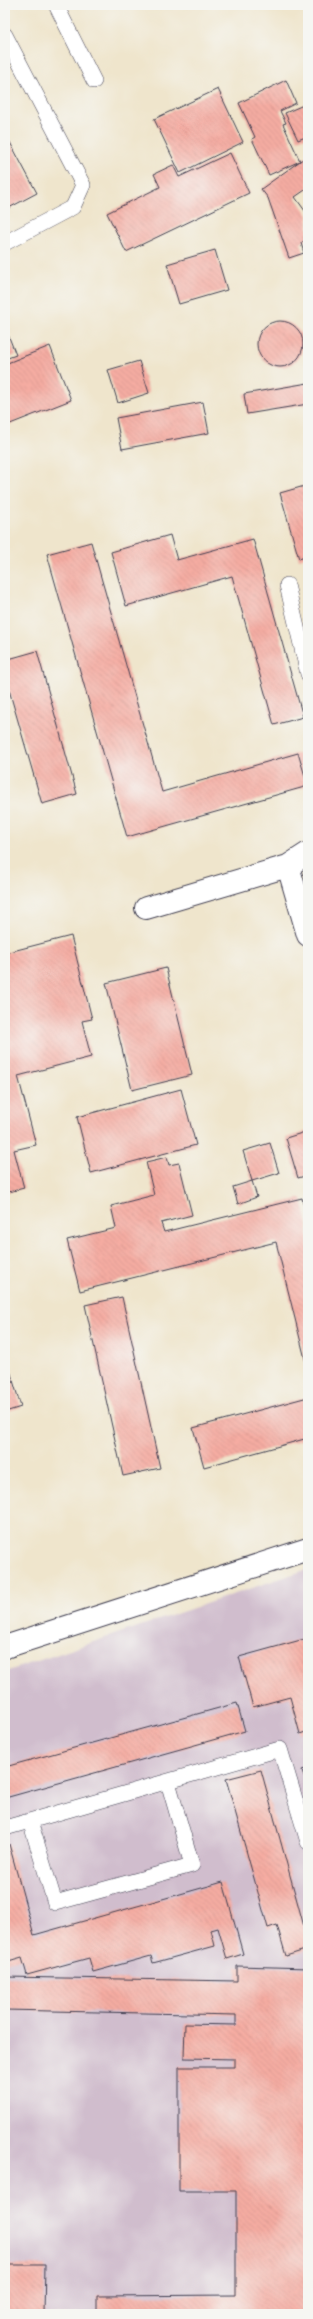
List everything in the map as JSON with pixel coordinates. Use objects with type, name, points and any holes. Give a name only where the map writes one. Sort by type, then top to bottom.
[{"type":"street","points":[[146,908],[288,866],[308,853]]},
{"type":"street","points":[[288,866],[308,935]]},
{"type":"street","points":[[5,1647],[308,1549]]},
{"type":"lane","points":[[56,5],[94,81]]},
{"type":"lane","points":[[5,35],[83,185],[73,207],[5,243]]},
{"type":"lane","points":[[287,585],[308,674]]},
{"type":"lane","points":[[5,1828],[280,1749],[308,1842]]},
{"type":"lane","points":[[30,1821],[55,1903],[192,1865],[168,1782]]},
{"type":"shaded area","points":[[308,1569],[308,2314],[5,2314],[5,1672]]},
{"type":"building","points":[[286,80],[296,103],[280,111],[286,123],[283,124],[300,161],[269,175],[252,139],[255,137],[239,103]]},
{"type":"building","points":[[218,89],[243,142],[180,173],[154,119]]},
{"type":"building","points":[[308,103],[308,136],[298,140],[285,113]]},
{"type":"building","points":[[5,133],[37,193],[5,210]]},
{"type":"building","points":[[230,153],[249,193],[126,252],[107,213],[160,187],[154,174],[173,165],[179,177]]},
{"type":"building","points":[[307,156],[308,188],[295,197],[308,215],[308,238],[301,243],[304,253],[289,258],[268,198],[261,189]]},
{"type":"building","points":[[215,250],[227,290],[179,304],[167,264]]},
{"type":"building","points":[[285,321],[297,327],[302,335],[302,353],[297,361],[289,366],[275,367],[263,361],[258,353],[257,339],[263,327],[271,322]]},
{"type":"building","points":[[5,327],[16,355],[5,359]]},
{"type":"building","points":[[50,346],[71,400],[5,426],[5,364]]},
{"type":"building","points":[[139,361],[149,393],[118,403],[108,370]]},
{"type":"building","points":[[308,383],[308,404],[247,414],[244,394]]},
{"type":"building","points":[[203,402],[209,433],[122,449],[116,418]]},
{"type":"building","points":[[308,485],[308,556],[299,559],[280,493]]},
{"type":"building","points":[[170,535],[177,560],[253,539],[303,717],[274,725],[232,576],[126,606],[111,552]]},
{"type":"building","points":[[91,542],[162,792],[298,753],[308,786],[127,837],[47,554]]},
{"type":"building","points":[[37,651],[77,794],[42,804],[5,676],[5,660]]},
{"type":"building","points":[[71,936],[92,1019],[82,1021],[91,1057],[18,1076],[36,1145],[14,1150],[24,1188],[5,1193],[5,953]]},
{"type":"building","points":[[166,968],[192,1075],[132,1090],[106,983]]},
{"type":"building","points":[[181,1089],[196,1145],[91,1173],[77,1117]]},
{"type":"building","points":[[308,1131],[308,1175],[298,1178],[286,1138]]},
{"type":"building","points":[[270,1143],[279,1173],[252,1181],[243,1151]]},
{"type":"building","points":[[167,1157],[169,1165],[179,1163],[192,1215],[161,1223],[164,1232],[302,1198],[308,1225],[308,1371],[276,1242],[80,1291],[67,1240],[116,1228],[111,1206],[154,1195],[146,1162]]},
{"type":"building","points":[[252,1181],[257,1197],[238,1204],[233,1187]]},
{"type":"building","points":[[122,1297],[160,1468],[123,1476],[85,1305]]},
{"type":"building","points":[[5,1354],[21,1407],[5,1412]]},
{"type":"building","points":[[308,1397],[308,1438],[204,1467],[193,1428]]},
{"type":"building","points":[[308,1638],[308,1731],[300,1734],[290,1697],[253,1707],[239,1657]]},
{"type":"building","points":[[237,1703],[245,1731],[5,1798],[5,1767]]},
{"type":"building","points":[[308,1768],[308,1789],[302,1770]]},
{"type":"building","points":[[261,1770],[308,1941],[308,1949],[286,1956],[277,1925],[268,1928],[226,1779]]},
{"type":"building","points":[[9,1844],[34,1935],[223,1882],[243,1954],[227,1959],[218,1928],[211,1930],[215,1946],[153,1963],[151,1956],[93,1972],[89,1958],[27,1975],[22,1958],[5,1963],[5,1845]]},
{"type":"building","points":[[237,1966],[308,1968],[308,2314],[97,2314],[97,2296],[236,2295],[236,2191],[179,2191],[179,2067],[235,2067],[235,2059],[184,2058],[185,2024],[236,2025],[236,2015],[5,2010],[5,1977],[237,1981]]},
{"type":"building","points":[[5,2265],[45,2265],[44,2314],[5,2314]]}]
